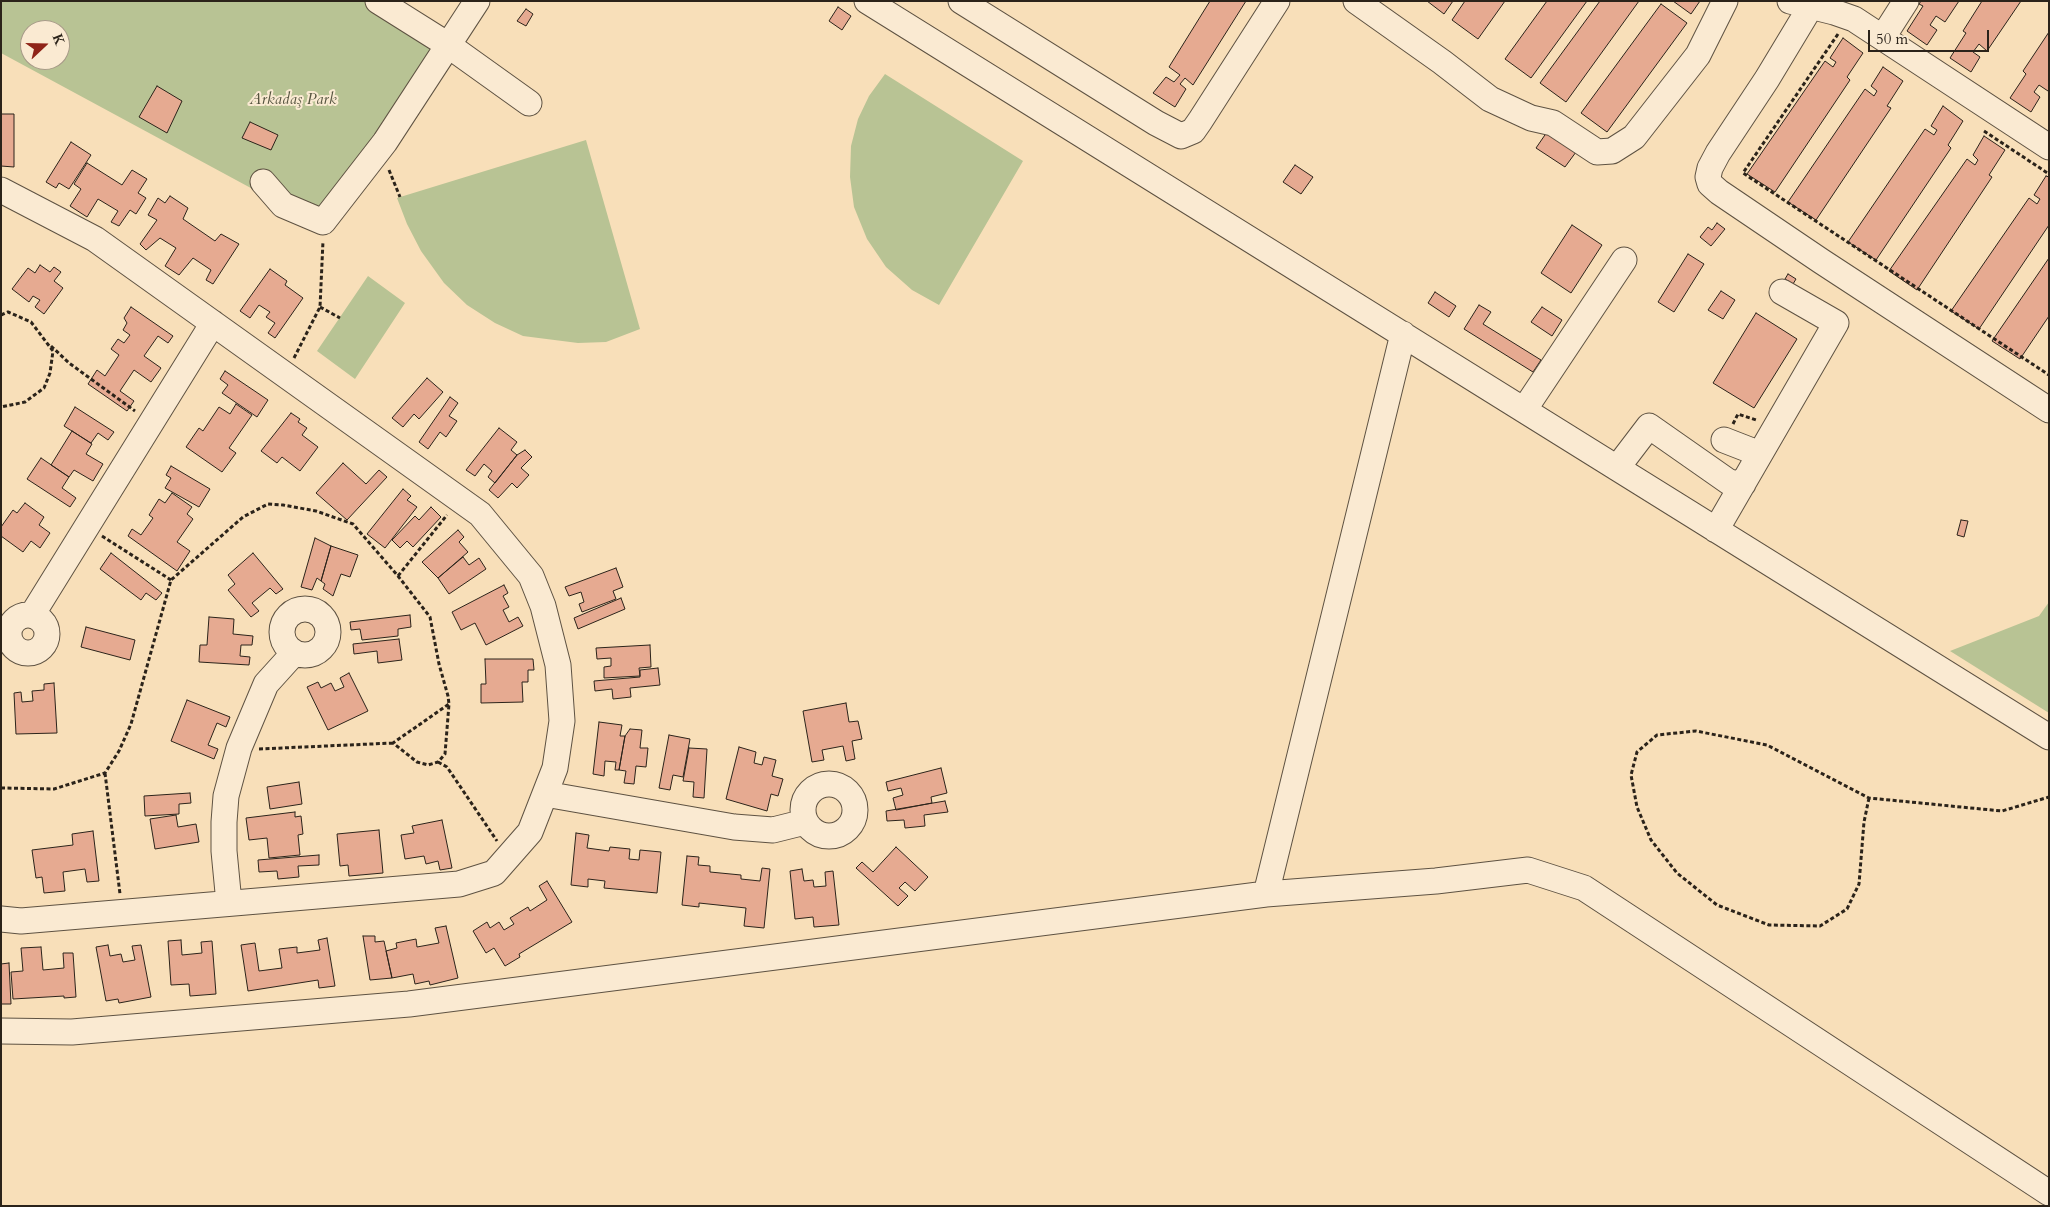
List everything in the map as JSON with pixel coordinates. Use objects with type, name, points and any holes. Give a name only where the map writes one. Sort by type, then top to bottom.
[{"type":"lane","points":[[378,1],[448,45],[529,103]]},
{"type":"lane","points":[[263,182],[283,205],[323,222],[380,148],[477,1]]},
{"type":"lane","points":[[867,1],[2049,737]]},
{"type":"lane","points":[[961,1],[1156,124],[1181,136],[1193,131],[1277,1]]},
{"type":"lane","points":[[1356,1],[1442,62],[1490,99],[1532,118],[1553,123],[1597,152],[1612,151],[1634,137],[1698,55],[1725,1]]},
{"type":"lane","points":[[1882,37],[1906,1]]},
{"type":"lane","points":[[2049,147],[1854,19],[1800,4],[1767,79],[1718,153],[1710,168],[1708,177],[1710,184],[1719,192],[1813,256],[2049,410]]},
{"type":"lane","points":[[1,190],[95,239],[480,514],[531,576],[543,606],[558,665],[562,720],[555,768],[530,832],[494,873],[459,884],[21,921],[1,919]]},
{"type":"lane","points":[[1524,410],[1624,260]]},
{"type":"lane","points":[[1716,530],[1836,323],[1782,292]]},
{"type":"lane","points":[[32,615],[213,323]]},
{"type":"lane","points":[[1266,894],[1403,334]]},
{"type":"lane","points":[[1617,468],[1649,426],[1730,482],[1743,484]]},
{"type":"lane","points":[[1724,440],[1760,454]]},
{"type":"lane","points":[[229,903],[224,851],[226,796],[238,750],[266,684],[294,653]]},
{"type":"lane","points":[[545,794],[734,827],[773,830],[805,822]]},
{"type":"lane","points":[[1,1031],[72,1032],[409,1004],[1266,894],[1436,881],[1528,870],[1584,888],[2049,1193]]},
{"type":"path","points":[[1839,33],[1743,173],[2049,375]]},
{"type":"path","points":[[380,148],[400,197]]},
{"type":"path","points":[[286,375],[320,307],[323,222]]},
{"type":"path","points":[[320,307],[340,318]]},
{"type":"path","points":[[1,315],[8,312],[31,322],[53,351],[50,373],[44,388],[25,402],[1,407]]},
{"type":"path","points":[[42,337],[70,363],[152,422]]},
{"type":"path","points":[[398,576],[460,499]]},
{"type":"path","points":[[1,788],[54,789],[85,781],[105,773],[119,751],[131,724],[171,580],[242,516],[268,504],[316,510],[353,524],[430,617],[448,704],[445,754],[438,762],[428,765],[417,762],[394,743]]},
{"type":"path","points":[[87,527],[171,580]]},
{"type":"path","points":[[238,750],[394,743],[448,704]]},
{"type":"path","points":[[1869,798],[1864,822],[1860,884],[1847,909],[1820,926],[1769,925],[1717,905],[1678,873],[1651,840],[1637,807],[1631,775],[1637,752],[1658,735],[1696,731],[1767,746],[1869,798],[2002,811],[2049,797]]},
{"type":"path","points":[[438,762],[447,767],[500,845],[506,860]]},
{"type":"path","points":[[105,773],[123,912]]},
{"type":"green space","name":"Arkadaş Park","points":[[1,1],[378,1],[448,45],[310,220],[32,70],[70,70],[70,20],[20,20],[20,63],[1,53]]},
{"type":"green space","points":[[885,74],[1023,161],[939,305],[912,290],[886,267],[867,239],[854,207],[850,177],[851,146],[858,119],[869,96]]},
{"type":"green space","points":[[586,140],[640,329],[606,342],[578,343],[523,336],[495,323],[467,305],[444,283],[421,251],[407,224],[397,198]]},
{"type":"green space","points":[[368,276],[405,303],[355,379],[317,351]]},
{"type":"green space","points":[[2049,602],[2049,713],[1950,651],[2039,616]]},
{"type":"building","points":[[1210,1],[1246,1],[1193,85],[1185,78],[1180,84],[1186,89],[1175,107],[1153,93],[1166,77],[1174,82],[1180,75],[1169,67]]},
{"type":"building","points":[[1427,1],[1453,1],[1444,14]]},
{"type":"building","points":[[1465,1],[1505,1],[1478,39],[1452,20]]},
{"type":"building","points":[[1547,1],[1587,1],[1531,78],[1505,59]]},
{"type":"building","points":[[1600,1],[1639,1],[1566,102],[1540,83]]},
{"type":"building","points":[[1673,1],[1700,1],[1691,14]]},
{"type":"building","points":[[1921,1],[1959,1],[1945,22],[1936,16],[1930,25],[1937,30],[1927,45],[1907,31],[1923,6],[1919,4]]},
{"type":"building","points":[[1982,1],[2021,1],[1987,51],[1979,44],[1973,52],[1980,57],[1971,72],[1950,58],[1966,33],[1963,31]]},
{"type":"building","points":[[1661,4],[1687,23],[1607,132],[1581,113]]},
{"type":"building","points":[[838,7],[851,16],[842,30],[829,21]]},
{"type":"building","points":[[526,9],[533,14],[526,26],[517,21]]},
{"type":"building","points":[[2049,32],[2049,90],[2039,85],[2034,92],[2040,97],[2031,112],[2010,98],[2026,74],[2023,71]]},
{"type":"building","points":[[1843,38],[1863,53],[1847,77],[1850,80],[1775,192],[1747,174],[1825,61],[1833,67],[1836,62],[1830,58]]},
{"type":"building","points":[[1883,67],[1903,81],[1887,106],[1891,108],[1816,220],[1788,202],[1865,89],[1874,96],[1877,91],[1871,86]]},
{"type":"building","points":[[157,86],[182,101],[167,133],[139,117]]},
{"type":"building","points":[[1943,106],[1963,121],[1948,145],[1951,148],[1876,260],[1848,242],[1925,129],[1934,135],[1937,130],[1931,126]]},
{"type":"building","points":[[1,114],[14,114],[14,167],[1,166]]},
{"type":"building","points":[[250,122],[278,135],[271,150],[242,138]]},
{"type":"building","points":[[1547,132],[1576,152],[1565,167],[1536,148]]},
{"type":"building","points":[[1984,136],[2005,150],[1989,175],[1992,177],[1917,290],[1889,271],[1967,159],[1975,165],[1978,160],[1973,155]]},
{"type":"building","points":[[71,142],[91,155],[69,189],[59,183],[56,188],[46,182]]},
{"type":"building","points":[[87,163],[122,185],[132,170],[147,179],[138,193],[146,198],[136,214],[130,210],[119,226],[111,222],[118,211],[98,199],[87,217],[70,206],[81,189],[74,184]]},
{"type":"building","points":[[1295,165],[1313,177],[1301,194],[1283,182]]},
{"type":"building","points":[[2046,176],[2049,177],[2049,225],[1979,329],[1951,311],[2029,198],[2037,204],[2040,199],[2034,195]]},
{"type":"building","points":[[170,196],[188,208],[183,219],[215,241],[221,234],[239,244],[213,284],[206,280],[211,270],[193,258],[179,275],[165,266],[176,248],[160,238],[146,250],[140,244],[157,220],[148,215],[158,198],[165,203]]},
{"type":"building","points":[[1717,223],[1725,229],[1711,246],[1700,237],[1708,227],[1712,230]]},
{"type":"building","points":[[1572,225],[1602,245],[1571,293],[1541,273]]},
{"type":"building","points":[[1688,254],[1704,264],[1674,312],[1658,302]]},
{"type":"building","points":[[2049,258],[2049,316],[2020,359],[1992,341]]},
{"type":"building","points":[[40,265],[50,272],[54,267],[61,272],[54,281],[63,288],[44,314],[35,307],[40,300],[33,296],[29,302],[12,289],[28,268],[35,273]]},
{"type":"building","points":[[270,269],[287,281],[285,285],[303,298],[275,338],[268,333],[275,323],[266,317],[270,312],[259,305],[250,318],[240,311]]},
{"type":"building","points":[[1788,274],[1796,279],[1793,284],[1785,279]]},
{"type":"building","points":[[1721,291],[1735,300],[1723,319],[1708,310]]},
{"type":"building","points":[[1435,292],[1456,306],[1449,317],[1428,303]]},
{"type":"building","points":[[1479,305],[1491,312],[1483,324],[1541,360],[1533,372],[1464,329]]},
{"type":"building","points":[[131,307],[173,336],[168,343],[158,336],[144,356],[161,368],[151,382],[134,370],[120,391],[134,401],[127,411],[88,384],[97,370],[105,376],[119,355],[111,349],[118,339],[124,343],[130,335],[123,330],[127,323],[124,318]]},
{"type":"building","points":[[1542,307],[1562,320],[1552,336],[1531,322]]},
{"type":"building","points":[[1756,313],[1797,339],[1754,408],[1713,383]]},
{"type":"building","points":[[225,371],[268,400],[257,417],[222,393],[228,385],[220,379]]},
{"type":"building","points":[[427,378],[443,392],[419,419],[414,414],[403,427],[392,418]]},
{"type":"building","points":[[450,397],[458,403],[449,416],[457,421],[446,437],[440,432],[428,449],[419,442]]},
{"type":"building","points":[[236,404],[252,415],[229,448],[236,453],[222,472],[186,447],[199,428],[203,431],[219,407],[230,414]]},
{"type":"building","points":[[75,407],[114,432],[108,440],[98,433],[91,443],[64,426]]},
{"type":"building","points":[[291,413],[300,419],[298,422],[307,428],[302,435],[318,447],[300,471],[282,457],[277,463],[261,451]]},
{"type":"building","points":[[499,428],[517,442],[511,450],[517,455],[495,483],[488,477],[492,471],[484,464],[475,476],[466,470]]},
{"type":"building","points":[[72,431],[92,444],[86,454],[103,464],[93,481],[74,470],[69,477],[51,465]]},
{"type":"building","points":[[525,450],[532,457],[521,468],[529,475],[517,488],[512,483],[498,498],[489,490],[517,455]]},
{"type":"building","points":[[41,458],[69,477],[62,488],[76,498],[70,507],[27,479]]},
{"type":"building","points":[[343,463],[366,484],[379,470],[387,477],[347,520],[316,493]]},
{"type":"building","points":[[171,466],[210,489],[199,507],[165,488],[171,478],[166,475]]},
{"type":"building","points":[[403,489],[411,496],[407,500],[417,507],[385,548],[367,534]]},
{"type":"building","points":[[172,493],[192,507],[187,514],[193,519],[177,542],[190,551],[177,571],[128,536],[132,529],[141,535],[153,518],[149,515],[159,499],[165,503]]},
{"type":"building","points":[[25,503],[44,517],[39,525],[50,533],[40,548],[31,541],[23,552],[1,536],[1,527],[13,510],[17,513]]},
{"type":"building","points":[[431,507],[441,517],[413,547],[407,541],[400,548],[392,540],[415,516],[419,520]]},
{"type":"building","points":[[1961,520],[1968,521],[1964,537],[1957,535]]},
{"type":"building","points":[[458,530],[464,537],[459,542],[468,552],[438,578],[422,562]]},
{"type":"building","points":[[315,538],[331,546],[321,581],[317,578],[312,590],[301,587]]},
{"type":"building","points":[[331,546],[358,555],[350,577],[341,574],[333,596],[323,589],[325,584],[321,581]]},
{"type":"building","points":[[111,553],[162,593],[156,600],[146,593],[141,600],[100,569]]},
{"type":"building","points":[[253,553],[283,589],[276,594],[270,588],[252,603],[259,611],[251,617],[228,590],[235,584],[228,575]]},
{"type":"building","points":[[463,557],[469,565],[479,558],[486,569],[449,594],[438,578]]},
{"type":"building","points":[[616,568],[623,587],[613,591],[616,599],[582,612],[579,604],[584,602],[581,592],[569,596],[565,587]]},
{"type":"building","points":[[504,585],[508,593],[503,596],[509,607],[503,610],[509,622],[518,617],[523,626],[486,645],[475,623],[461,630],[452,612]]},
{"type":"building","points":[[621,598],[625,609],[578,629],[574,618]]},
{"type":"building","points":[[410,615],[411,627],[398,629],[398,636],[362,640],[360,629],[351,630],[350,622]]},
{"type":"building","points":[[209,617],[234,619],[233,634],[253,636],[252,645],[241,645],[240,656],[250,657],[249,665],[199,662],[200,645],[207,645]]},
{"type":"building","points":[[86,627],[135,640],[130,660],[81,647]]},
{"type":"building","points":[[399,639],[402,660],[378,663],[377,651],[354,654],[353,644]]},
{"type":"building","points":[[650,645],[651,667],[639,668],[640,676],[604,678],[604,667],[611,666],[611,658],[597,659],[596,648]]},
{"type":"building","points":[[485,659],[533,659],[534,670],[528,670],[528,682],[522,682],[523,702],[481,703],[481,684],[486,684]]},
{"type":"building","points":[[658,668],[660,685],[630,688],[631,697],[613,699],[612,689],[595,691],[594,681],[640,677],[640,670]]},
{"type":"building","points":[[349,673],[368,711],[328,730],[307,687],[318,682],[321,688],[331,683],[335,691],[344,687],[340,678]]},
{"type":"building","points":[[54,683],[57,733],[16,734],[14,693],[21,692],[22,702],[33,701],[32,691],[44,690],[44,684]]},
{"type":"building","points":[[187,700],[230,717],[226,727],[217,723],[208,745],[218,749],[214,759],[171,741]]},
{"type":"building","points":[[846,703],[849,722],[858,721],[862,739],[852,741],[855,759],[846,761],[843,746],[822,750],[824,760],[812,762],[803,711]]},
{"type":"building","points":[[599,722],[622,725],[620,736],[625,736],[619,770],[615,770],[616,762],[605,761],[604,776],[593,774]]},
{"type":"building","points":[[630,729],[642,730],[640,748],[648,748],[646,767],[636,766],[634,784],[624,783],[626,771],[619,770],[625,736]]},
{"type":"building","points":[[669,735],[690,739],[683,777],[673,775],[670,790],[659,788]]},
{"type":"building","points":[[739,747],[756,752],[754,763],[762,765],[764,757],[776,760],[772,776],[783,779],[778,796],[771,794],[767,811],[726,799]]},
{"type":"building","points":[[689,748],[707,749],[704,798],[693,797],[694,782],[683,781]]},
{"type":"building","points":[[941,768],[947,793],[931,797],[932,803],[896,810],[893,798],[903,795],[901,788],[888,791],[886,782]]},
{"type":"building","points":[[299,782],[302,804],[270,809],[267,787]]},
{"type":"building","points":[[190,793],[191,803],[179,804],[179,814],[145,816],[144,796]]},
{"type":"building","points":[[945,801],[948,812],[924,815],[925,826],[905,828],[904,820],[887,821],[886,811]]},
{"type":"building","points":[[295,812],[295,817],[301,816],[303,834],[298,835],[300,855],[269,858],[267,838],[249,840],[246,818]]},
{"type":"building","points":[[176,815],[178,827],[196,824],[199,842],[155,849],[150,819]]},
{"type":"building","points":[[442,820],[452,868],[440,870],[438,861],[426,864],[424,856],[405,859],[401,835],[414,833],[412,826]]},
{"type":"building","points":[[379,830],[383,873],[349,876],[348,865],[340,866],[337,834]]},
{"type":"building","points":[[93,831],[99,881],[87,882],[85,869],[63,872],[65,891],[44,893],[42,877],[36,878],[32,850],[73,845],[72,834]]},
{"type":"building","points":[[576,833],[589,835],[587,848],[609,851],[610,847],[630,849],[629,859],[639,860],[640,850],[661,852],[657,893],[604,888],[605,881],[588,879],[588,887],[571,885]]},
{"type":"building","points":[[896,847],[928,877],[915,891],[905,882],[899,888],[908,896],[898,906],[856,868],[862,862],[873,872]]},
{"type":"building","points":[[319,855],[319,865],[298,866],[299,877],[278,879],[277,871],[259,872],[258,860]]},
{"type":"building","points":[[687,856],[699,857],[698,865],[710,866],[710,872],[741,875],[741,879],[760,881],[762,868],[770,869],[764,928],[744,926],[746,908],[699,903],[699,907],[682,905]]},
{"type":"building","points":[[802,869],[804,881],[813,880],[814,887],[826,886],[825,872],[833,871],[839,925],[814,927],[813,917],[795,919],[790,871]]},
{"type":"building","points":[[547,881],[572,922],[519,954],[520,957],[505,966],[494,948],[486,953],[473,931],[487,922],[490,928],[499,922],[504,930],[514,924],[510,918],[528,907],[530,911],[547,900],[539,886]]},
{"type":"building","points":[[446,926],[458,978],[430,985],[429,981],[415,984],[413,974],[392,978],[386,951],[397,948],[396,943],[416,939],[417,947],[439,943],[435,928]]},
{"type":"building","points":[[363,936],[375,936],[375,942],[384,941],[392,978],[370,980]]},
{"type":"building","points":[[327,938],[335,986],[319,988],[318,980],[248,991],[241,945],[255,943],[259,971],[282,968],[279,949],[297,947],[297,953],[320,950],[318,940]]},
{"type":"building","points":[[181,940],[182,955],[202,953],[201,942],[212,941],[216,994],[190,996],[189,984],[171,985],[168,941]]},
{"type":"building","points":[[108,945],[110,956],[121,954],[123,962],[135,960],[132,946],[141,945],[151,997],[119,1003],[118,999],[106,1001],[96,947]]},
{"type":"building","points":[[41,947],[43,970],[64,968],[63,953],[73,953],[76,997],[13,999],[11,972],[23,971],[21,948]]},
{"type":"building","points":[[9,963],[11,1004],[1,1004],[1,964]]}]
